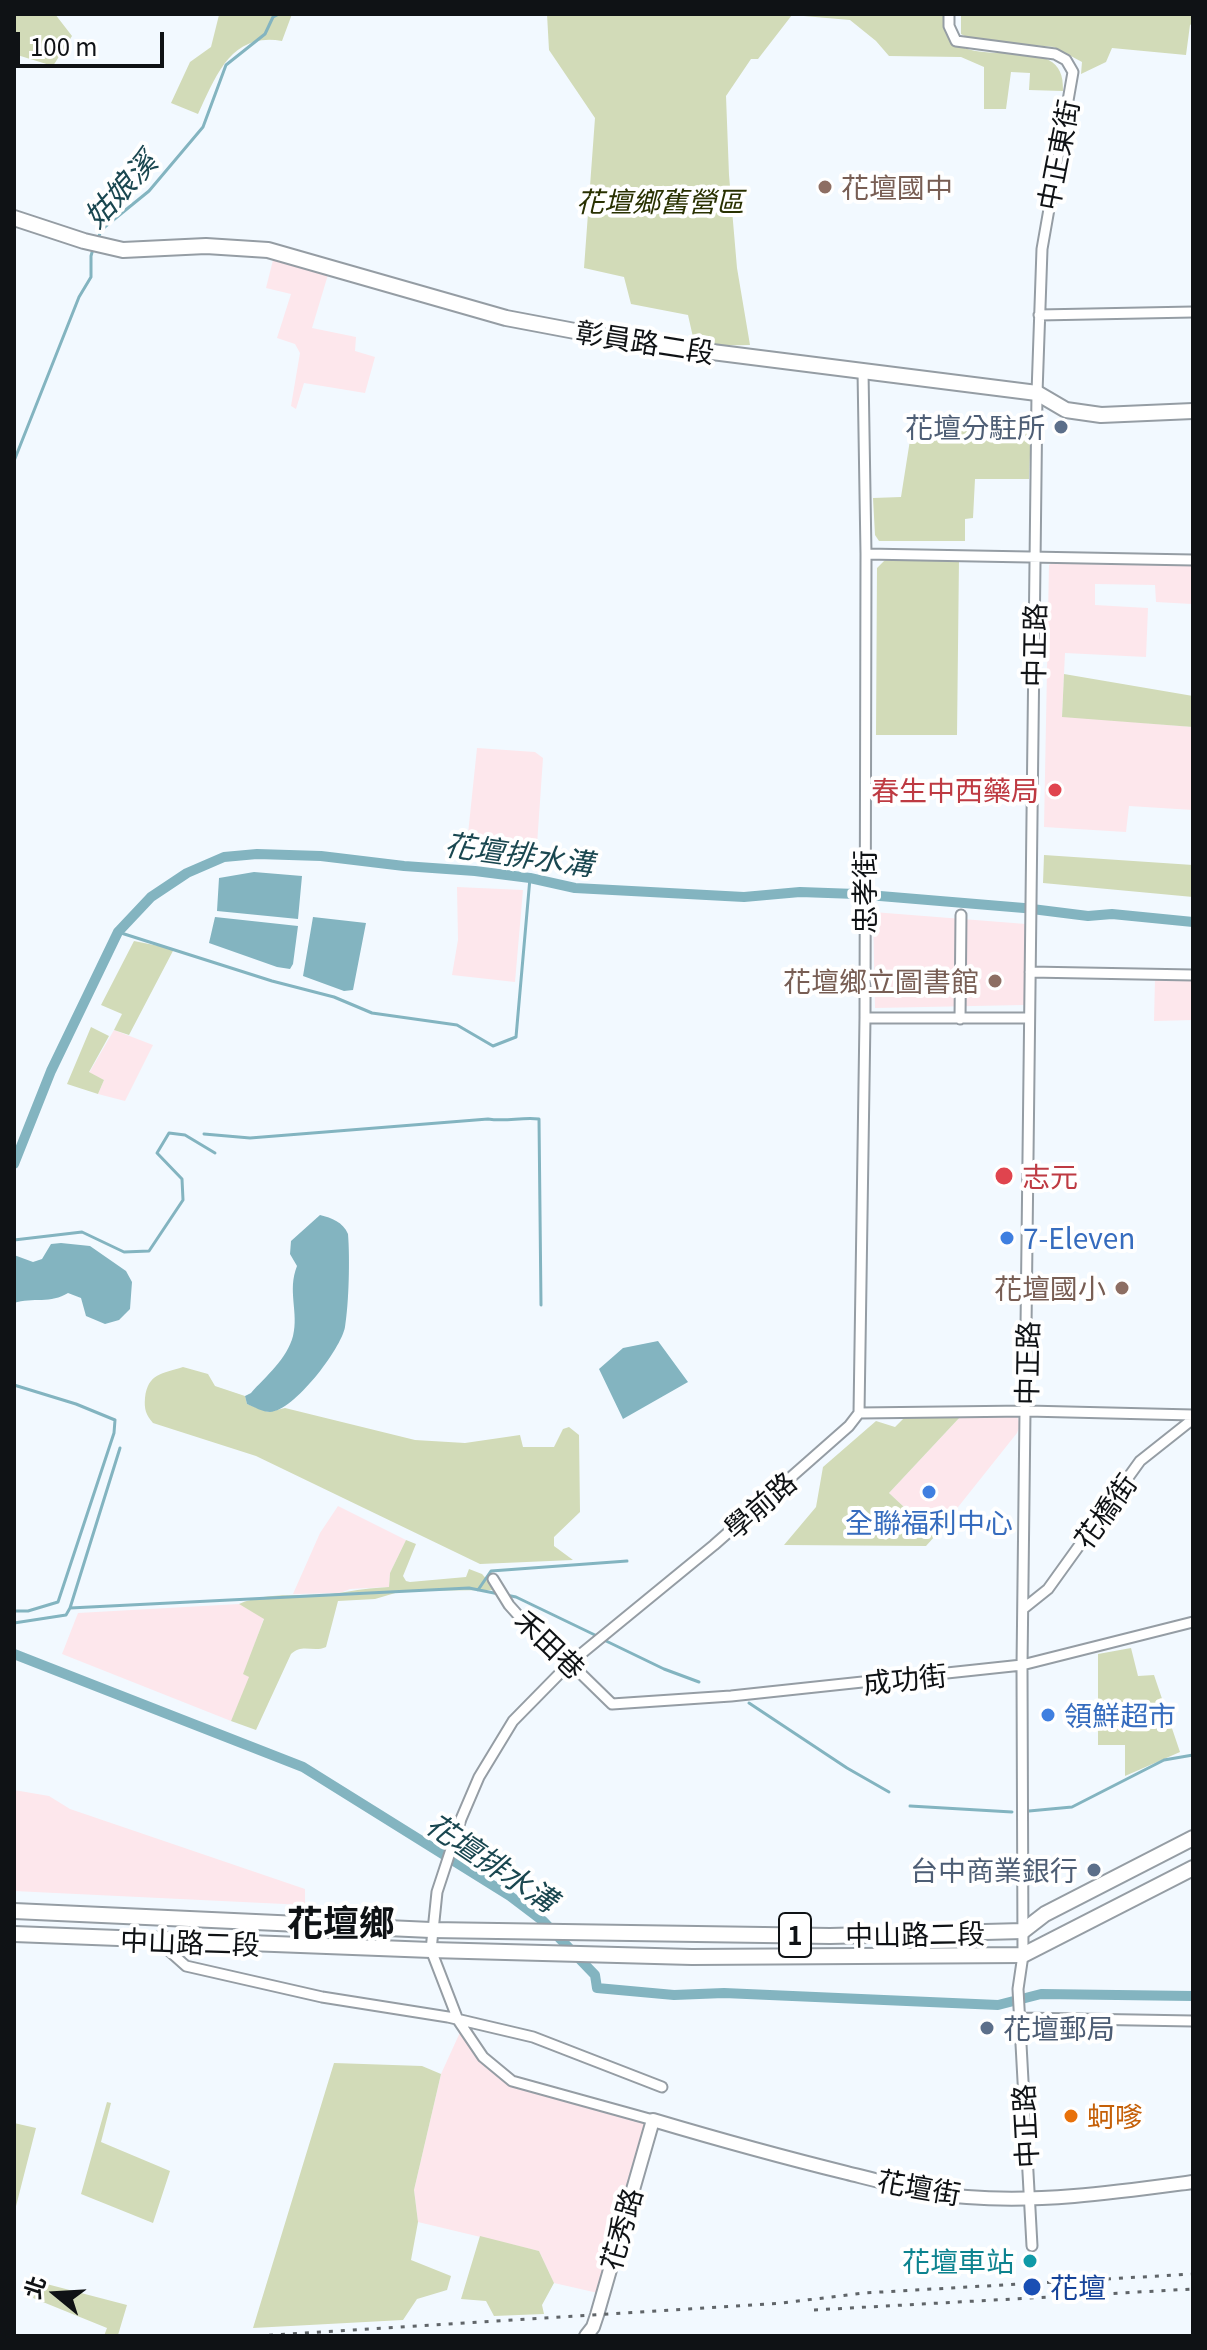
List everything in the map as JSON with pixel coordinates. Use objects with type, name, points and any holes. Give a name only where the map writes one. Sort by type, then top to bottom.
[{"type":"main road","name":"彰員路二段","points":[[14,218],[123,250],[206,246],[268,250],[506,318],[660,346],[1037,393],[1066,410],[1101,415],[1193,411]]},
{"type":"main road","points":[[1023,1931],[1045,1914],[1193,1838]]},
{"type":"main road","name":"1","points":[[1023,1955],[1193,1868]]},
{"type":"main road","name":"中山路二段","points":[[14,1911],[528,1932],[830,1936],[1023,1931]]},
{"type":"main road","name":"中山路二段","points":[[14,1934],[692,1957],[1023,1955]]},
{"type":"street","name":"中正東街","points":[[949,14],[949,26],[956,41],[1055,54],[1066,60],[1073,72],[1043,240],[1037,393]]},
{"type":"street","points":[[1039,315],[1193,312]]},
{"type":"street","name":"忠孝街","points":[[859,1413],[865,1018],[866,554],[863,371]]},
{"type":"street","name":"中正路","points":[[1023,1931],[1022,1665],[1037,393]]},
{"type":"street","points":[[866,554],[1193,560]]},
{"type":"street","points":[[960,1019],[961,915]]},
{"type":"street","points":[[1030,972],[1193,975]]},
{"type":"street","points":[[865,1018],[1029,1018]]},
{"type":"street","points":[[859,1413],[1027,1411],[1193,1417]]},
{"type":"street","name":"學前路","points":[[431,1930],[437,1892],[451,1847],[479,1777],[513,1721],[570,1663],[726,1535],[849,1426],[859,1413]]},
{"type":"street","name":"花橋街","points":[[1023,1609],[1048,1589],[1140,1461],[1193,1417]]},
{"type":"street","name":"禾田巷","points":[[493,1579],[509,1605],[543,1643],[570,1663],[612,1704]]},
{"type":"street","name":"成功街","points":[[612,1704],[871,1683],[1022,1665],[1193,1622]]},
{"type":"street","points":[[431,1930],[431,1950],[458,2020],[483,2057],[512,2081],[653,2120]]},
{"type":"street","points":[[1023,1931],[1023,1955]]},
{"type":"street","points":[[158,1941],[186,1966],[322,1997],[458,2020],[533,2037],[662,2087]]},
{"type":"street","name":"中正路","points":[[1023,1955],[1018,1989],[1032,2246]]},
{"type":"street","points":[[1020,2018],[1193,2021]]},
{"type":"street","name":"花壇街","points":[[653,2120],[752,2150],[920,2191],[967,2197],[1029,2199],[1193,2182]]},
{"type":"street","name":"花秀路","points":[[586,2336],[597,2315],[653,2120]]},
{"type":"shaded area","points":[[275,252],[330,268],[312,328],[356,337],[355,351],[375,357],[365,393],[304,383],[296,409],[291,406],[300,353],[295,344],[277,338],[291,294],[266,288]]},
{"type":"shaded area","points":[[1061,557],[1193,560],[1193,607],[1192,604],[1156,602],[1155,585],[1095,584],[1095,605],[1148,608],[1146,657],[1065,653],[1062,716],[1193,727],[1193,810],[1129,806],[1126,832],[1044,827],[1049,565]]},
{"type":"shaded area","points":[[477,748],[535,752],[543,758],[536,859],[466,853]]},
{"type":"shaded area","points":[[457,887],[523,890],[515,982],[452,975],[458,940]]},
{"type":"shaded area","points":[[873,912],[1026,924],[1024,1005],[875,1008]]},
{"type":"shaded area","points":[[1193,977],[1193,1020],[1154,1021],[1155,978]]},
{"type":"shaded area","points":[[114,1030],[153,1045],[125,1101],[98,1094],[104,1080],[89,1073]]},
{"type":"shaded area","points":[[961,1416],[1017,1416],[1020,1424],[1017,1433],[935,1536],[889,1493]]},
{"type":"shaded area","points":[[338,1506],[406,1540],[390,1573],[389,1587],[350,1589],[340,1593],[293,1594],[320,1533]]},
{"type":"shaded area","points":[[239,1604],[264,1618],[244,1674],[250,1677],[231,1721],[62,1654],[78,1613]]},
{"type":"shaded area","points":[[14,1790],[49,1796],[70,1809],[305,1889],[305,1905],[14,1891]]},
{"type":"shaded area","points":[[462,2028],[508,2075],[644,2120],[646,2124],[598,2293],[554,2283],[539,2251],[418,2222],[414,2190],[441,2074]]},
{"type":"green space","points":[[14,14],[55,14],[72,36],[53,66],[14,54]]},
{"type":"green space","points":[[203,14],[292,14],[282,41],[250,43],[228,60],[198,114],[171,103],[190,62],[211,47],[219,15]]},
{"type":"green space","name":"花壇鄉舊營區","points":[[547,14],[943,14],[946,33],[958,45],[975,51],[1034,55],[1050,60],[1060,72],[1063,91],[1029,90],[1030,73],[1011,72],[1006,109],[984,109],[984,67],[961,57],[889,56],[850,20],[792,15],[758,59],[751,59],[726,96],[737,268],[750,345],[695,346],[688,315],[631,304],[624,277],[584,268],[595,118],[549,50]]},
{"type":"green space","points":[[961,14],[1193,14],[1193,23],[1190,25],[1186,55],[1112,48],[1106,62],[1081,74],[1082,62],[1054,47],[972,40],[961,34]]},
{"type":"green space","points":[[913,421],[955,428],[1031,430],[1029,479],[975,479],[973,518],[965,519],[965,541],[879,541],[875,535],[873,498],[901,497]]},
{"type":"green space","points":[[888,557],[959,559],[957,735],[876,735],[877,568]]},
{"type":"green space","points":[[1064,674],[1193,696],[1193,727],[1062,717]]},
{"type":"green space","points":[[1044,855],[1193,865],[1193,897],[1043,883]]},
{"type":"green space","points":[[134,941],[174,949],[129,1035],[114,1030],[122,1014],[101,1005]]},
{"type":"green space","points":[[91,1027],[109,1036],[89,1072],[104,1080],[98,1094],[67,1084]]},
{"type":"green space","points":[[183,1367],[208,1374],[215,1386],[245,1396],[247,1404],[268,1412],[285,1408],[415,1440],[465,1443],[520,1435],[523,1447],[554,1447],[563,1429],[569,1427],[579,1435],[580,1512],[554,1537],[554,1546],[573,1560],[480,1564],[256,1456],[153,1423],[145,1405],[149,1384],[163,1373]]},
{"type":"green space","points":[[907,1415],[961,1416],[889,1493],[935,1536],[926,1546],[784,1545],[816,1507],[823,1467],[876,1421],[895,1427]]},
{"type":"green space","points":[[406,1540],[416,1544],[403,1576],[406,1581],[466,1577],[469,1569],[482,1574],[496,1590],[402,1591],[375,1599],[338,1601],[326,1647],[300,1649],[291,1654],[256,1730],[231,1721],[249,1677],[243,1674],[264,1619],[239,1604],[263,1597],[389,1587],[390,1573]]},
{"type":"green space","points":[[1131,1648],[1138,1676],[1154,1675],[1180,1752],[1125,1776],[1125,1745],[1098,1745],[1098,1654]]},
{"type":"green space","points":[[334,2063],[422,2066],[441,2074],[414,2190],[418,2222],[411,2260],[451,2276],[447,2290],[417,2299],[403,2320],[253,2328]]},
{"type":"green space","points":[[107,2102],[111,2103],[101,2142],[170,2171],[153,2223],[81,2194]]},
{"type":"green space","points":[[14,2123],[36,2128],[14,2214]]},
{"type":"green space","points":[[480,2236],[539,2251],[554,2283],[542,2305],[544,2314],[494,2316],[486,2301],[461,2299]]},
{"type":"green space","points":[[39,2282],[127,2305],[118,2335],[104,2336],[107,2328],[33,2298]]},
{"type":"water","points":[[254,872],[302,876],[298,919],[217,911],[219,878]]},
{"type":"water","points":[[215,917],[298,926],[290,969],[209,943]]},
{"type":"water","points":[[313,917],[366,923],[353,990],[344,991],[303,976]]},
{"type":"water","points":[[320,1215],[337,1221],[348,1234],[349,1280],[345,1327],[326,1363],[303,1390],[280,1409],[264,1411],[247,1404],[245,1396],[275,1367],[290,1344],[294,1327],[293,1284],[297,1266],[290,1254],[291,1241]]},
{"type":"water","points":[[51,1244],[90,1246],[126,1271],[132,1282],[130,1309],[119,1320],[105,1324],[86,1316],[81,1298],[68,1293],[55,1298],[14,1303],[14,1255],[33,1262],[42,1259]]},
{"type":"water","points":[[658,1341],[688,1382],[623,1419],[599,1369],[623,1348]]},
{"type":"waterway","name":"姑娘溪","points":[[98,239],[101,230],[149,191],[203,127],[226,65],[265,34],[273,17],[279,14]]},
{"type":"waterway","name":"姑娘溪","points":[[14,461],[79,297],[91,277],[93,249]]},
{"type":"waterway","name":"花壇排水溝","points":[[14,1164],[51,1071],[118,932],[151,897],[187,873],[224,857],[257,854],[321,856],[475,871],[575,888],[744,897],[800,892],[856,894],[1088,916],[1112,914],[1193,922]]},
{"type":"waterway","points":[[118,932],[272,981],[334,997],[372,1013],[457,1025],[493,1046],[516,1037],[530,878]]},
{"type":"waterway","points":[[204,1134],[250,1138],[488,1119],[539,1119],[541,1305]]},
{"type":"waterway","points":[[14,1240],[82,1232],[124,1252],[149,1251],[183,1200],[182,1179],[157,1153],[169,1133],[185,1135],[215,1153]]},
{"type":"waterway","name":"花壇排水溝","points":[[14,1152],[20,1150]]},
{"type":"waterway","points":[[14,1385],[115,1420],[114,1433],[58,1602],[28,1611],[14,1611]]},
{"type":"waterway","points":[[70,1608],[120,1448]]},
{"type":"waterway","points":[[478,1590],[491,1571],[627,1561]]},
{"type":"waterway","points":[[14,1623],[66,1615],[70,1608],[469,1588],[499,1594]]},
{"type":"waterway","points":[[506,1595],[597,1636]]},
{"type":"waterway","points":[[604,1640],[699,1682]]},
{"type":"waterway","name":"花壇排水溝","points":[[14,1654],[303,1767],[510,1896],[543,1921],[595,1975],[597,1988],[674,1995],[724,1993],[998,2005],[1041,1994],[1193,1996]]},
{"type":"waterway","points":[[749,1703],[889,1792]]},
{"type":"waterway","points":[[1029,1811],[1072,1807],[1164,1760],[1193,1755]]},
{"type":"waterway","points":[[910,1806],[1012,1812]]},
{"type":"railway","points":[[257,2336],[782,2303],[864,2293],[1193,2274]]},
{"type":"railway","points":[[814,2310],[1193,2289]]},
{"type":"place","name":"花壇國中","points":[[825,187]]},
{"type":"place","name":"花壇分駐所","points":[[1061,427]]},
{"type":"place","name":"春生中西藥局","points":[[1055,790]]},
{"type":"place","name":"花壇鄉立圖書館","points":[[995,981]]},
{"type":"place","name":"志元","points":[[1004,1176]]},
{"type":"place","name":"7-Eleven","points":[[1007,1238]]},
{"type":"place","name":"花壇國小","points":[[1122,1288]]},
{"type":"place","name":"全聯福利中心","points":[[929,1492]]},
{"type":"place","name":"領鮮超市","points":[[1048,1715]]},
{"type":"place","name":"台中商業銀行","points":[[1094,1870]]},
{"type":"place","name":"花壇郵局","points":[[987,2028]]},
{"type":"place","name":"蚵嗲","points":[[1071,2116]]},
{"type":"place","name":"花壇車站","points":[[1030,2261]]},
{"type":"place","name":"花壇","points":[[1032,2287]]},
{"type":"district","name":"花壇鄉","points":[[341,1922]]}]
